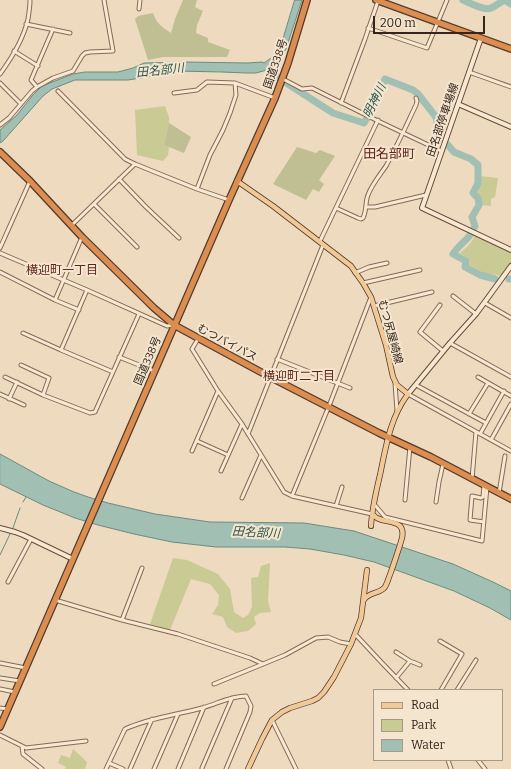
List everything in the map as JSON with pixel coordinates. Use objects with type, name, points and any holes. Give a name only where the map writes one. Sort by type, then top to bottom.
[{"type":"highway","name":"国道338号","points":[[0,727],[174,325],[275,98],[288,63],[307,0]]},
{"type":"highway","points":[[377,0],[511,49]]},
{"type":"highway","name":"むつバイパス","points":[[0,152],[82,237],[154,308],[174,325],[270,377],[511,499]]},
{"type":"main road","name":"むつ尻屋崎線","points":[[237,181],[273,206],[351,266],[371,297],[386,345],[395,381],[400,388],[408,394]]},
{"type":"main road","points":[[371,526],[372,514],[388,436],[397,411],[408,394]]},
{"type":"main road","points":[[363,603],[365,597],[384,588],[403,533],[403,529],[400,525],[378,519],[372,514]]},
{"type":"main road","points":[[248,769],[272,720],[290,708],[312,701],[324,692],[334,677],[356,634],[361,618],[367,570]]},
{"type":"street","points":[[0,74],[23,34],[28,19],[30,0]]},
{"type":"street","points":[[0,125],[9,118],[37,87],[53,78],[73,71],[84,53],[113,51],[104,0]]},
{"type":"street","points":[[139,9],[140,0]]},
{"type":"street","points":[[342,103],[377,0]]},
{"type":"street","points":[[368,28],[427,48],[447,0]]},
{"type":"street","points":[[26,24],[70,33]]},
{"type":"street","points":[[37,87],[31,80],[53,29]]},
{"type":"street","name":"田名部停車場線","points":[[481,38],[422,208],[511,250]]},
{"type":"street","points":[[14,51],[38,66]]},
{"type":"street","points":[[469,72],[511,87]]},
{"type":"street","points":[[282,80],[302,90],[312,88],[378,120],[403,134],[441,151]]},
{"type":"street","points":[[174,93],[197,90],[207,82],[235,83],[275,98]]},
{"type":"street","points":[[0,83],[21,104]]},
{"type":"street","points":[[196,189],[230,113],[236,95],[235,83]]},
{"type":"street","points":[[58,91],[125,159],[196,189],[229,200]]},
{"type":"street","points":[[336,208],[361,219],[363,218],[368,194],[403,134],[416,105],[416,98]]},
{"type":"street","points":[[458,104],[511,127]]},
{"type":"street","points":[[248,434],[321,243],[378,120]]},
{"type":"street","points":[[72,225],[135,164]]},
{"type":"street","points":[[119,179],[146,207],[180,238]]},
{"type":"street","points":[[0,248],[30,182]]},
{"type":"street","points":[[366,207],[376,207],[426,195]]},
{"type":"street","points":[[94,204],[137,247]]},
{"type":"street","points":[[0,236],[5,238]]},
{"type":"street","points":[[55,300],[82,237]]},
{"type":"street","points":[[0,253],[167,326],[174,325]]},
{"type":"street","points":[[355,273],[369,267],[388,263]]},
{"type":"street","points":[[511,266],[485,303],[408,394],[511,451]]},
{"type":"street","points":[[363,283],[420,270]]},
{"type":"street","points":[[0,272],[55,300],[79,310]]},
{"type":"street","points":[[61,350],[87,290]]},
{"type":"street","points":[[374,306],[432,292]]},
{"type":"street","points":[[453,296],[476,314]]},
{"type":"street","points":[[292,496],[371,297]]},
{"type":"street","points":[[485,303],[511,318]]},
{"type":"street","points":[[440,305],[420,332],[444,351]]},
{"type":"street","points":[[5,377],[90,413],[95,412],[138,314]]},
{"type":"street","points":[[23,333],[113,372]]},
{"type":"street","points":[[198,339],[192,349],[218,391],[242,424],[284,492],[292,496],[372,514]]},
{"type":"street","points":[[450,343],[511,377]]},
{"type":"street","points":[[119,357],[154,371]]},
{"type":"street","points":[[277,359],[350,388]]},
{"type":"street","points":[[21,365],[49,378],[43,394]]},
{"type":"street","points":[[478,377],[511,396]]},
{"type":"street","points":[[395,381],[397,411]]},
{"type":"street","points":[[9,399],[16,382]]},
{"type":"street","points":[[469,414],[488,383]]},
{"type":"street","points":[[416,385],[486,423]]},
{"type":"street","points":[[192,451],[218,391]]},
{"type":"street","points":[[472,479],[478,433],[486,423],[504,391]]},
{"type":"street","points":[[0,394],[24,405]]},
{"type":"street","points":[[491,440],[511,404]]},
{"type":"street","points":[[221,471],[242,424]]},
{"type":"street","points":[[197,441],[228,455]]},
{"type":"street","points":[[405,500],[410,447]]},
{"type":"street","points":[[242,498],[261,455]]},
{"type":"street","points":[[499,493],[505,456]]},
{"type":"street","points":[[436,502],[443,464]]},
{"type":"street","points":[[374,504],[385,517],[482,541],[486,486]]},
{"type":"street","points":[[484,522],[470,520],[472,496],[481,498],[486,486]]},
{"type":"street","points":[[336,506],[342,488]]},
{"type":"street","points":[[0,528],[15,532],[73,559]]},
{"type":"street","points":[[8,582],[31,539]]},
{"type":"street","points":[[122,620],[142,568]]},
{"type":"street","points":[[55,600],[122,620],[178,634],[250,658],[263,664]]},
{"type":"street","points":[[356,634],[407,689]]},
{"type":"street","points":[[214,684],[285,655],[316,638],[328,637],[340,642],[351,644]]},
{"type":"street","points":[[440,640],[462,654],[442,689]]},
{"type":"street","points":[[396,652],[410,661],[420,665]]},
{"type":"street","points":[[458,689],[476,660]]},
{"type":"street","points":[[396,678],[410,661]]},
{"type":"street","points":[[0,663],[26,668]]},
{"type":"street","points":[[0,678],[20,681]]},
{"type":"street","points":[[0,689],[15,692]]},
{"type":"street","points":[[106,769],[125,729],[152,719],[204,707],[232,697],[246,696],[251,706],[250,712],[226,769]]},
{"type":"street","points":[[203,769],[232,697]]},
{"type":"street","points":[[178,769],[204,707]]},
{"type":"street","points":[[0,708],[8,709]]},
{"type":"street","points":[[154,769],[178,714]]},
{"type":"street","points":[[130,769],[152,719]]},
{"type":"street","points":[[272,720],[296,769]]},
{"type":"street","points":[[0,735],[26,748],[86,741]]},
{"type":"street","points":[[22,746],[23,754],[42,769]]},
{"type":"street","points":[[479,761],[485,769]]},
{"type":"street","points":[[109,762],[123,769]]},
{"type":"green space","points":[[183,0],[197,0],[195,7],[203,11],[197,25],[196,33],[208,38],[208,42],[230,50],[227,57],[163,57],[148,60],[135,19],[138,16],[153,13],[160,25],[171,33]]},
{"type":"green space","points":[[165,106],[169,117],[169,123],[164,145],[169,147],[168,155],[163,161],[137,155],[135,110]]},
{"type":"green space","points":[[169,123],[191,137],[184,153],[164,145]]},
{"type":"green space","points":[[297,147],[316,153],[320,150],[335,156],[319,180],[324,184],[319,192],[313,189],[306,200],[273,184]]},
{"type":"green space","points":[[480,176],[498,178],[495,197],[491,199],[491,206],[480,205],[478,192]]},
{"type":"green space","points":[[475,236],[511,253],[511,263],[503,276],[483,273],[469,265],[470,260],[460,253],[469,245]]},
{"type":"green space","points":[[173,558],[187,560],[218,574],[230,589],[234,612],[243,618],[248,615],[252,607],[251,578],[258,577],[261,566],[270,563],[268,601],[271,612],[260,613],[254,617],[256,624],[248,631],[236,633],[227,627],[223,617],[212,614],[218,605],[219,595],[210,584],[191,579],[170,630],[150,624]]},
{"type":"green space","points":[[73,749],[87,762],[85,769],[65,769],[66,767],[58,763],[61,755],[70,758]]},
{"type":"water","name":"田名部川","points":[[295,0],[302,0],[286,49],[276,68],[276,74],[280,78],[279,80],[272,75],[272,71],[267,70],[256,73],[176,71],[128,80],[75,80],[52,89],[43,96],[0,143],[0,130],[17,115],[42,86],[73,74],[85,72],[118,72],[144,63],[264,63],[274,56],[281,45]]},
{"type":"water","name":"田名部川","points":[[0,454],[49,481],[74,492],[108,503],[155,514],[210,522],[304,523],[354,531],[453,564],[511,591],[511,620],[454,591],[374,562],[310,549],[285,547],[216,547],[172,542],[134,534],[75,518],[43,505],[0,484]]},
{"type":"waterway","points":[[463,0],[488,9],[505,0],[511,4]]},
{"type":"waterway","name":"明神川","points":[[277,77],[333,113],[364,123],[372,110],[385,79],[413,90],[418,94],[436,117],[440,137],[442,139]]},
{"type":"waterway","name":"明神川","points":[[447,144],[454,152],[471,159],[478,165],[478,183],[473,193],[478,198],[479,205],[472,217],[475,226],[474,228]]},
{"type":"waterway","name":"明神川","points":[[471,234],[453,254],[466,261],[465,267],[480,275],[495,279]]},
{"type":"waterway","points":[[23,502],[26,497]]},
{"type":"waterway","points":[[13,528],[20,508]]},
{"type":"waterway","points":[[0,555],[10,534]]},
{"type":"district","name":"田名部町","points":[[389,154]]},
{"type":"district","name":"横迎町一丁目","points":[[62,271]]},
{"type":"district","name":"横迎町二丁目","points":[[299,377]]}]
